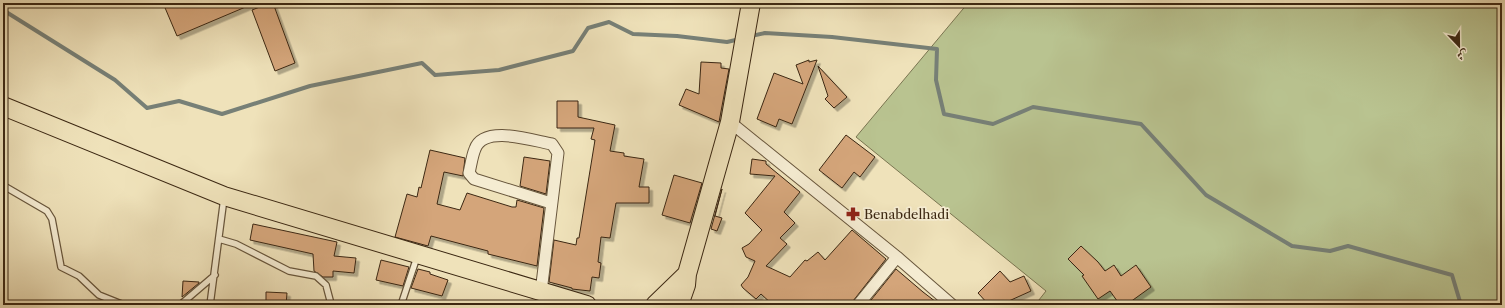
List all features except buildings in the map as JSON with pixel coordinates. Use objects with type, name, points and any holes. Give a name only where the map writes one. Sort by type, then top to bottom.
[{"type":"main road","points":[[679,305],[684,294],[687,274],[730,122],[741,49],[751,3]]},
{"type":"main road","points":[[3,106],[224,196],[587,305]]},
{"type":"main road","points":[[655,305],[687,274]]},
{"type":"street","points":[[730,122],[897,257],[952,305]]},
{"type":"street","points":[[541,292],[558,153],[552,144],[502,135],[488,137],[480,141],[475,148],[469,173],[474,179],[551,203]]},
{"type":"street","points":[[858,305],[897,257]]},
{"type":"lane","points":[[4,186],[47,212],[52,219],[61,267],[79,276],[99,295],[124,305]]},
{"type":"lane","points":[[210,305],[224,196]]},
{"type":"lane","points":[[219,239],[236,244],[289,271],[316,276],[326,285],[331,304]]},
{"type":"lane","points":[[401,305],[418,255]]},
{"type":"lane","points":[[180,305],[215,275]]},
{"type":"green space","points":[[968,3],[1502,3],[1502,305],[1035,305],[1046,291],[856,137]]},
{"type":"waterway","points":[[3,10],[115,80],[147,108],[179,101],[222,114],[310,86],[422,63],[435,75],[499,70],[573,51],[588,28],[609,22],[633,34],[677,36],[727,42],[740,39]]},
{"type":"waterway","points":[[751,36],[765,33],[832,37],[937,49],[936,80],[944,114],[993,124],[1033,107],[1141,124],[1206,195],[1292,246],[1330,251],[1348,246],[1452,275],[1461,305]]},
{"type":"place","name":"Benabdelhadi","points":[[853,214]]}]
